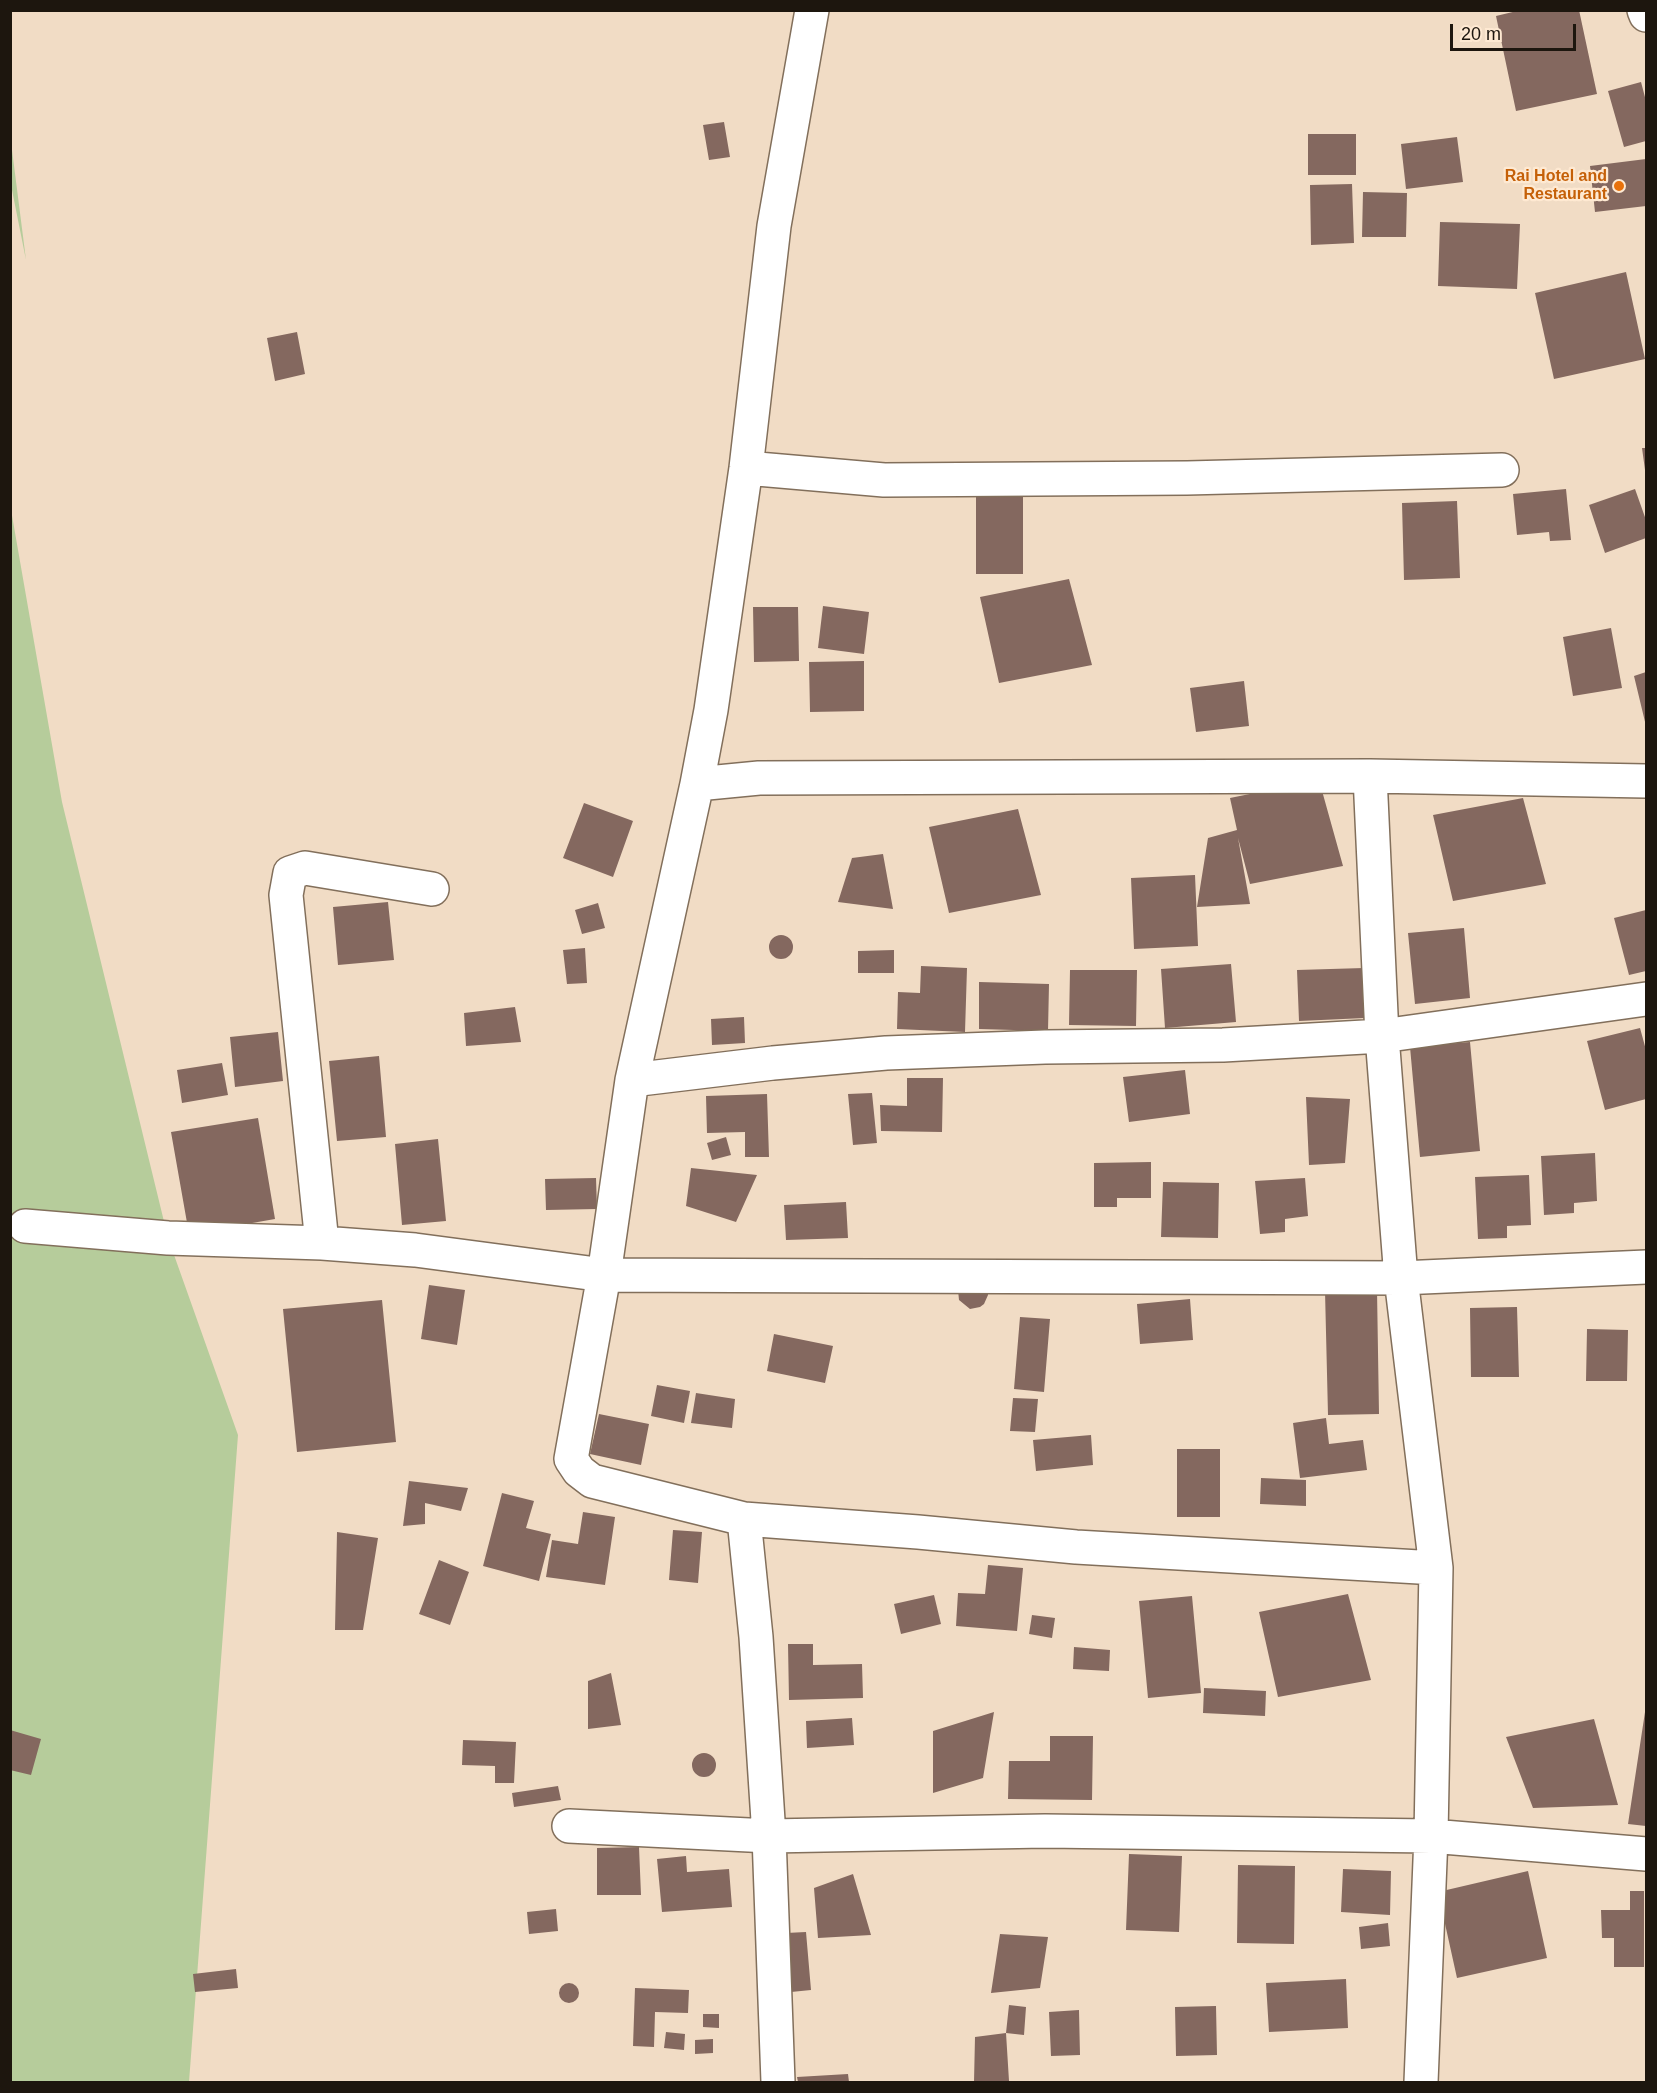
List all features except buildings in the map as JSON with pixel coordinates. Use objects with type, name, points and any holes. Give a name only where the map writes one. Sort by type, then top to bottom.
[{"type":"street","points":[[812,10],[774,226],[746,468],[711,710],[632,1080],[604,1275],[572,1459],[579,1471],[592,1481],[744,1519],[1076,1547],[1436,1568]]},
{"type":"street","points":[[1644,10],[1647,15]]},
{"type":"street","points":[[746,468],[884,480],[1502,471]]},
{"type":"street","points":[[697,784],[759,778],[1370,776],[1647,781]]},
{"type":"street","points":[[1370,776],[1382,1036],[1401,1278],[1436,1568],[1431,1836],[1421,2082]]},
{"type":"street","points":[[322,1243],[286,895],[290,873],[305,868],[432,889]]},
{"type":"street","points":[[632,1080],[773,1063],[886,1053],[1045,1047],[1223,1045],[1382,1036],[1647,999]]},
{"type":"street","points":[[25,1226],[168,1238],[322,1243],[416,1250],[604,1275],[1401,1278],[1647,1267]]},
{"type":"street","points":[[744,1519],[756,1637],[769,1836],[778,2082]]},
{"type":"street","points":[[569,1826],[769,1836],[1045,1831],[1431,1836],[1647,1854]]},
{"type":"green space","points":[[11,142],[26,260],[11,185]]},
{"type":"green space","points":[[10,504],[62,802],[168,1238],[238,1435],[189,2082],[11,2082]]},
{"type":"place","name":"Rai Hotel and Restaurant","points":[[1619,186]]}]
